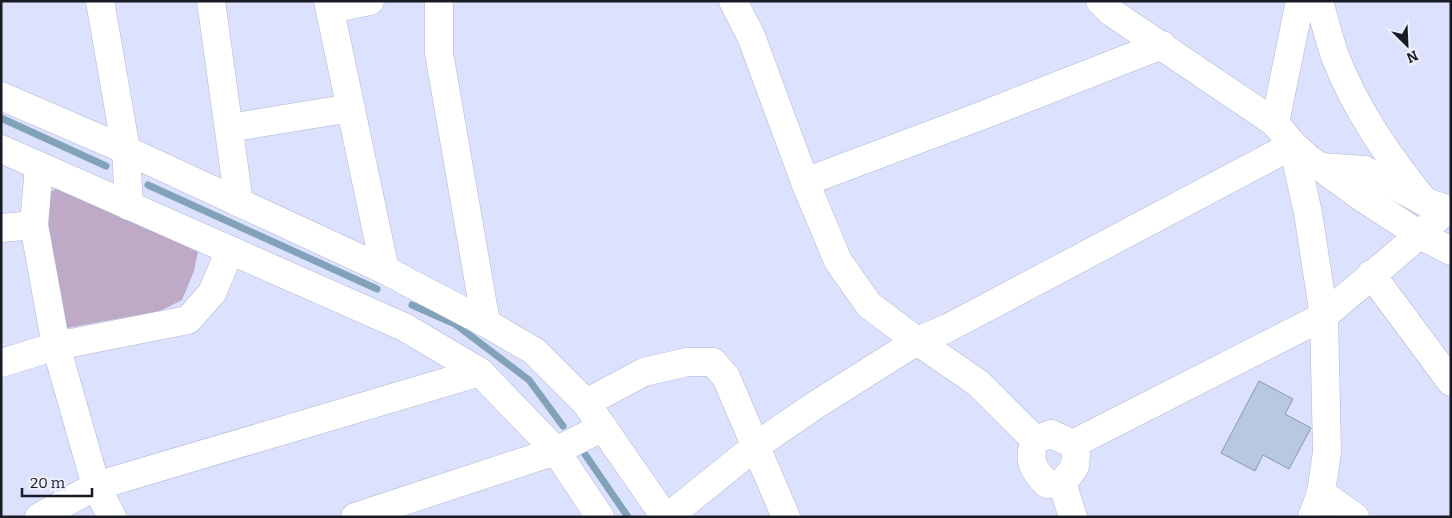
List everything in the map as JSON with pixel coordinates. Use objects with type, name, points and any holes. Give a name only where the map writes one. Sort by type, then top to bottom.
[{"type":"street","points":[[100,1],[126,150],[129,206]]},
{"type":"street","points":[[211,1],[239,203]]},
{"type":"street","points":[[370,1],[329,5],[351,108],[394,275],[384,318]]},
{"type":"street","points":[[440,1],[439,53],[486,323]]},
{"type":"street","points":[[733,1],[751,36],[805,182],[843,269],[869,305],[978,383],[1035,440]]},
{"type":"street","points":[[1100,1],[1111,12],[1275,123],[1293,145],[1360,196],[1420,235],[1451,251]]},
{"type":"street","points":[[1275,123],[1300,1]]},
{"type":"street","points":[[1319,1],[1335,56],[1356,104],[1399,170],[1441,207]]},
{"type":"street","points":[[805,182],[988,114],[1162,45]]},
{"type":"street","points":[[1,96],[126,150],[394,275],[486,323],[534,351],[586,403],[666,517],[756,446],[814,406],[917,341],[948,328],[1293,145]]},
{"type":"street","points":[[229,128],[351,108]]},
{"type":"street","points":[[1293,145],[1308,213],[1324,316],[1327,452],[1316,505],[1355,517]]},
{"type":"street","points":[[1,149],[404,327],[480,372],[556,451],[600,517]]},
{"type":"street","points":[[39,166],[34,226],[56,346],[96,486],[112,517]]},
{"type":"street","points":[[1321,167],[1365,170],[1441,207]]},
{"type":"street","points":[[1073,444],[1324,316],[1371,274],[1420,235],[1441,207]]},
{"type":"street","points":[[1,228],[34,226]]},
{"type":"street","points":[[1,363],[56,346],[188,320],[212,293],[230,250]]},
{"type":"street","points":[[1371,274],[1451,382]]},
{"type":"street","points":[[586,403],[644,372],[687,362],[713,362],[726,377],[786,517]]},
{"type":"street","points":[[38,517],[96,486],[480,372]]},
{"type":"street","points":[[355,517],[556,451],[603,427]]},
{"type":"street","points":[[1052,434],[1073,444],[1076,454],[1075,466],[1062,483],[1047,484],[1037,474],[1030,458],[1035,440],[1052,434]]},
{"type":"street","points":[[1062,483],[1074,517]]},
{"type":"shaded area","points":[[59,187],[198,251],[194,271],[182,300],[160,311],[62,329],[46,240],[50,192]]},
{"type":"building","points":[[1259,381],[1293,399],[1285,414],[1311,428],[1289,469],[1263,455],[1255,471],[1221,453]]},
{"type":"waterway","points":[[1,118],[106,166]]},
{"type":"waterway","points":[[148,185],[377,289]]},
{"type":"waterway","points":[[412,305],[455,324],[529,380],[563,426]]},
{"type":"waterway","points":[[580,447],[628,517]]}]
